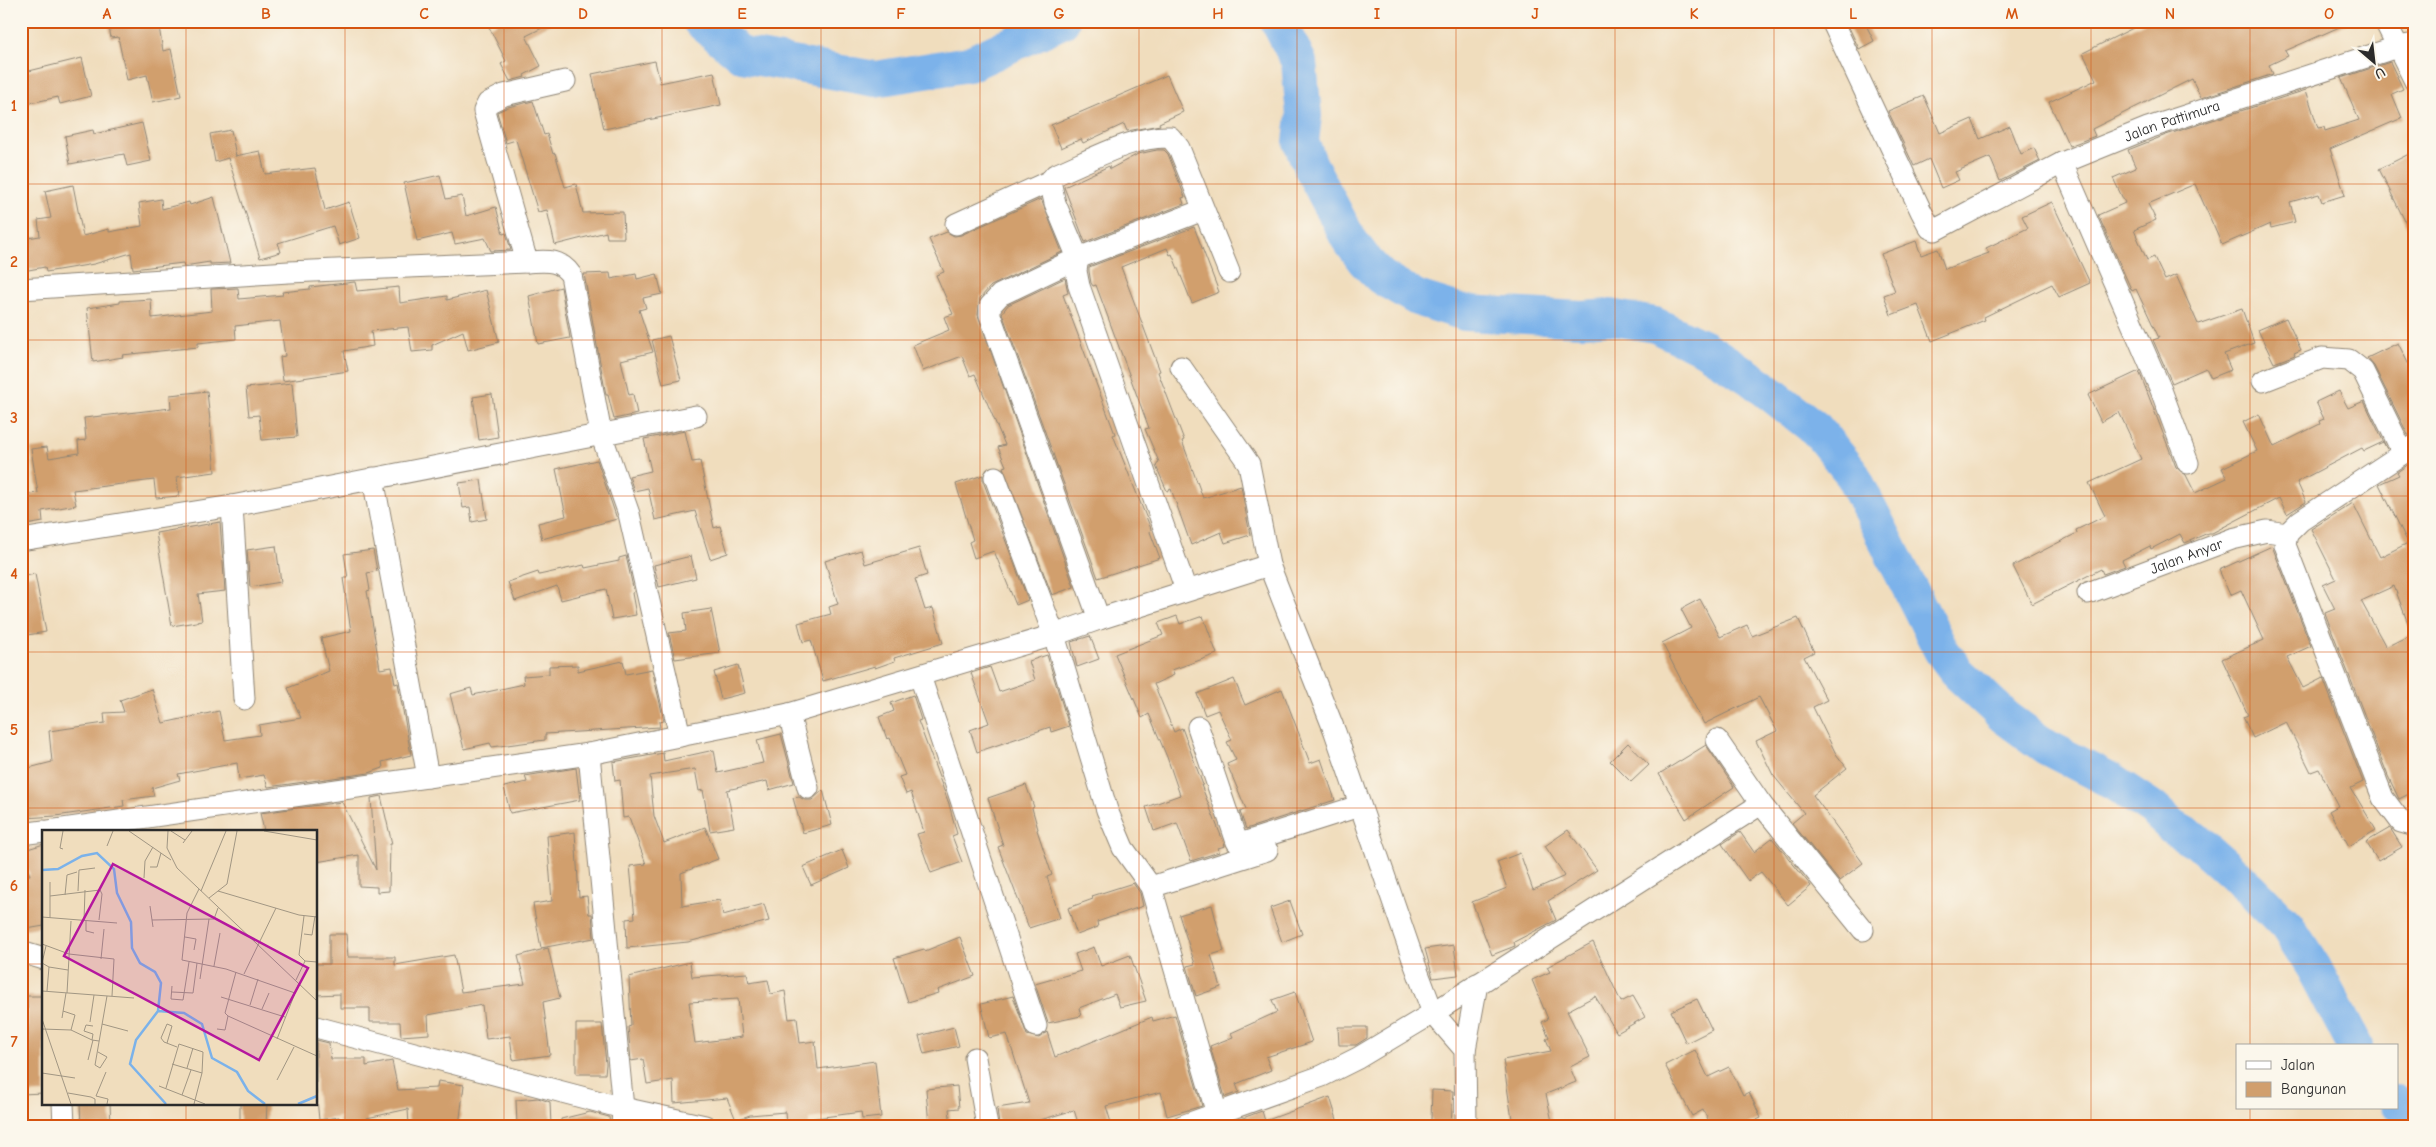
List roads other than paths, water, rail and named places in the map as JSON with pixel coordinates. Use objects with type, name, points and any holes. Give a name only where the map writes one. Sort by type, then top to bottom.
[{"type":"street","name":"Jalan Pattimura","points":[[1832,21],[1920,211],[1930,228],[1935,230],[2062,163],[2148,128],[2406,46]]},
{"type":"street","points":[[2385,21],[2406,46],[2415,81]]},
{"type":"street","points":[[527,262],[484,111],[488,103],[504,95],[565,81]]},
{"type":"street","points":[[956,224],[1050,181],[1055,175],[1140,140],[1156,136],[1170,137],[1180,148],[1229,272]]},
{"type":"street","points":[[2062,163],[2161,390],[2188,463]]},
{"type":"street","points":[[1050,181],[1055,203],[1078,258],[1076,271],[1079,286],[1186,590]]},
{"type":"street","points":[[1098,618],[990,316],[990,306],[1000,295],[1078,258],[1203,210]]},
{"type":"street","points":[[21,289],[289,272],[527,262],[558,262],[565,266],[571,274],[602,434],[629,514],[680,736]]},
{"type":"street","points":[[2264,381],[2322,358],[2349,360],[2363,371],[2409,449],[2300,521],[2287,534],[2284,545],[2383,798],[2401,822],[2415,826]]},
{"type":"street","points":[[1181,367],[1248,464],[1269,565],[1334,732],[1433,1013],[1465,1050]]},
{"type":"street","points":[[21,540],[232,506],[696,416]]},
{"type":"street","points":[[995,477],[1054,635],[1107,810],[1123,848],[1151,887],[1217,1114]]},
{"type":"street","points":[[374,478],[428,777]]},
{"type":"street","points":[[232,506],[244,698]]},
{"type":"street","name":"Jalan Anyar","points":[[2088,593],[2232,539],[2267,531],[2287,534]]},
{"type":"street","points":[[56,830],[588,754],[789,714],[1054,635],[1098,618],[1269,565]]},
{"type":"street","points":[[920,676],[1036,1026]]},
{"type":"street","points":[[789,714],[808,788]]},
{"type":"street","points":[[1198,727],[1237,842],[1240,844],[1361,812]]},
{"type":"street","points":[[1717,740],[1761,804],[1863,930]]},
{"type":"street","points":[[588,754],[623,1117]]},
{"type":"street","points":[[1182,1126],[1322,1076],[1433,1013],[1761,804]]},
{"type":"street","points":[[1151,887],[1361,812]]},
{"type":"street","points":[[21,834],[42,832]]},
{"type":"street","points":[[21,952],[42,958]]},
{"type":"street","points":[[1466,1126],[1465,1050],[1476,984]]},
{"type":"street","points":[[318,1028],[623,1117],[705,1126]]},
{"type":"street","points":[[975,1058],[987,1126]]},
{"type":"street","points":[[63,1104],[64,1126]]},
{"type":"waterway","points":[[700,21],[742,55],[875,79],[969,64],[1062,21]]},
{"type":"waterway","points":[[1278,21],[1299,62],[1304,116],[1301,142],[1310,165],[1348,238],[1365,261],[1381,277],[1417,298],[1465,313],[1583,319],[1610,317],[1655,325],[1704,348],[1752,379],[1816,429],[1851,472],[1941,650],[1958,673],[2005,717],[2046,747],[2108,779],[2152,808],[2174,828],[2197,841],[2251,889],[2287,926],[2314,968],[2354,1044]]},
{"type":"waterway","points":[[2398,1104],[2415,1115]]}]
